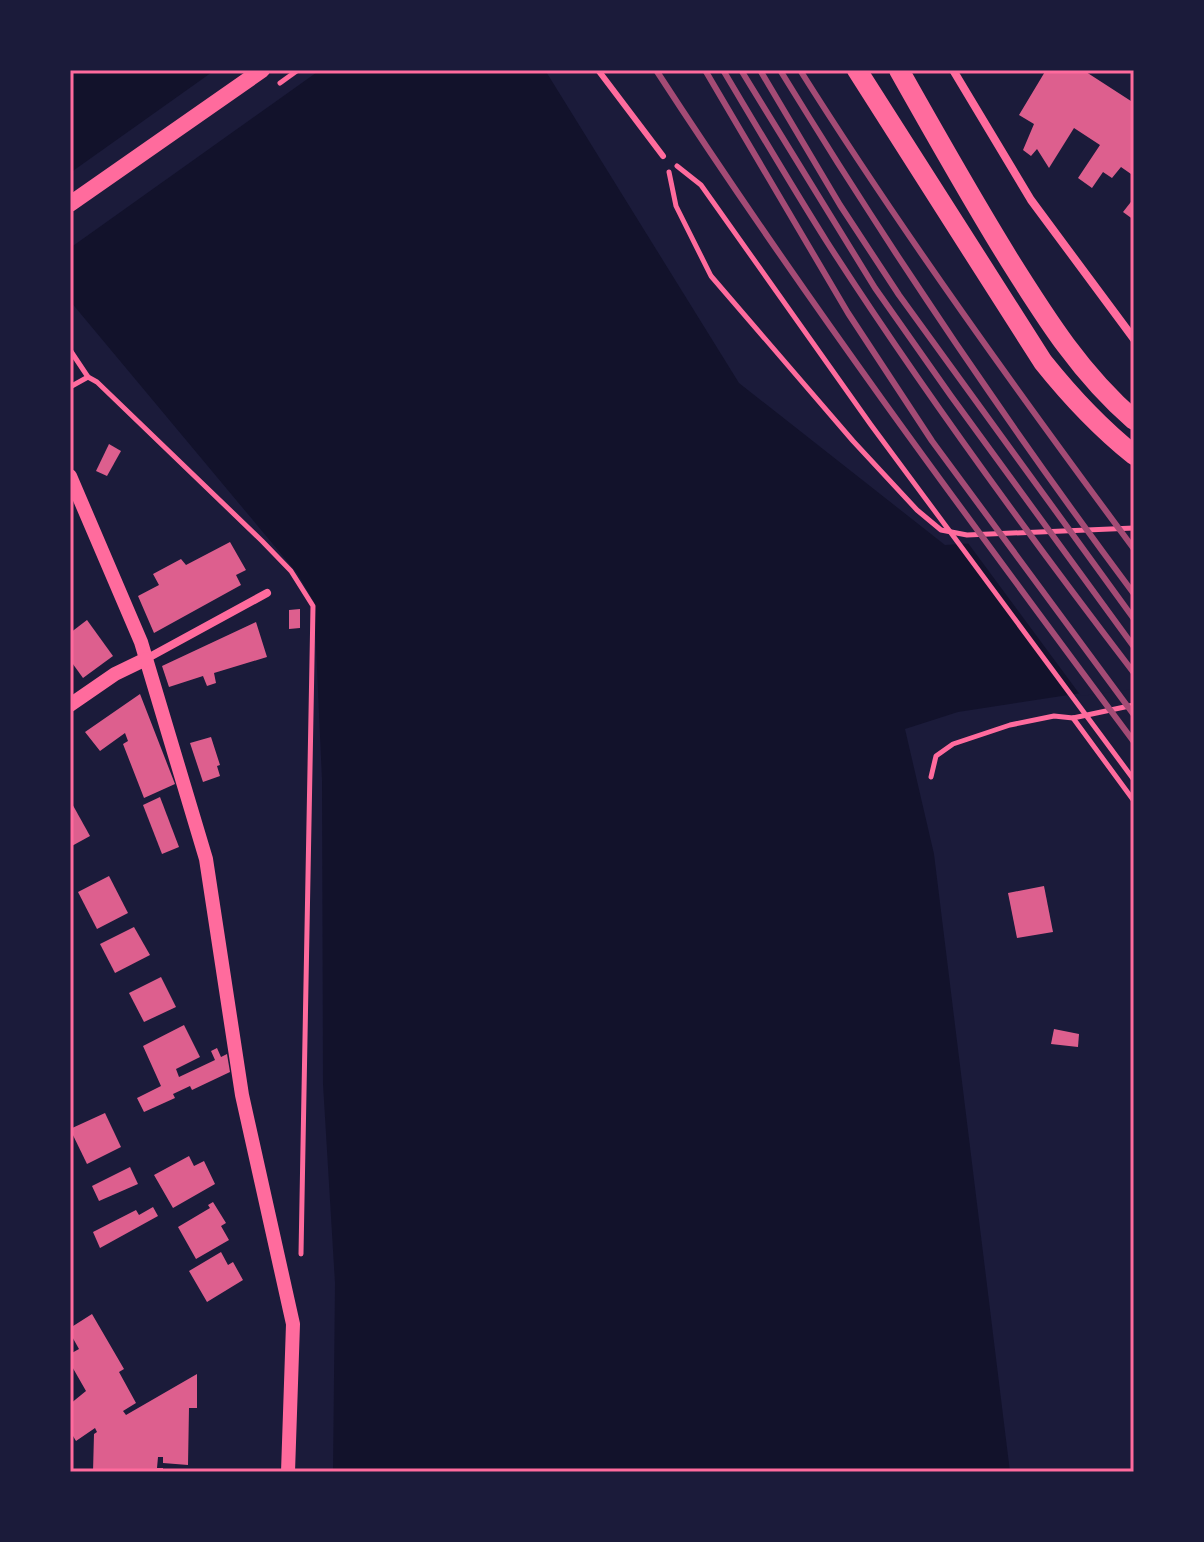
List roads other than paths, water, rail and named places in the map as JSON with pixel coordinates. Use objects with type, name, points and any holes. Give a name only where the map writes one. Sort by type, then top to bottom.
[{"type":"main road","points":[[70,204],[262,70]]},
{"type":"main road","points":[[857,70],[1043,362],[1104,431],[1134,455]]},
{"type":"main road","points":[[899,70],[970,197],[1040,308],[1088,377],[1134,420]]},
{"type":"street","points":[[954,71],[1031,200],[1134,338]]},
{"type":"street","points":[[70,476],[141,642],[206,859],[242,1095],[293,1324],[288,1472]]},
{"type":"street","points":[[70,705],[115,674],[267,593]]},
{"type":"lane","points":[[598,70],[663,156]]},
{"type":"railway","points":[[656,70],[830,326],[1134,742]]},
{"type":"railway","points":[[705,70],[848,313],[932,441],[1134,715]]},
{"type":"railway","points":[[723,70],[827,242],[900,352],[1015,514],[1134,673]]},
{"type":"railway","points":[[741,70],[875,288],[1134,647]]},
{"type":"railway","points":[[760,70],[840,205],[899,295],[1134,619]]},
{"type":"railway","points":[[780,70],[951,336],[1134,594]]},
{"type":"railway","points":[[800,70],[962,312],[1134,549]]}]
